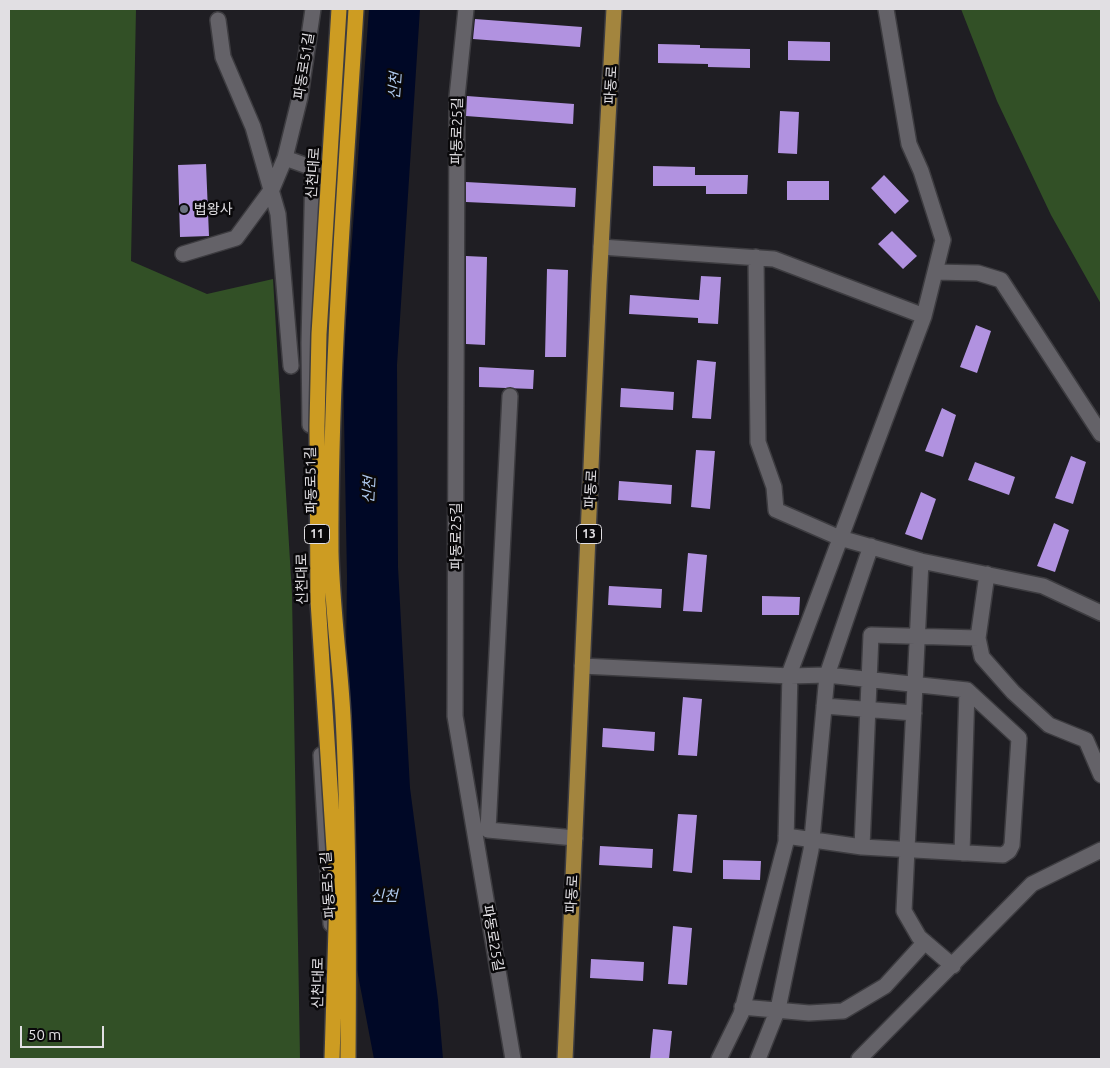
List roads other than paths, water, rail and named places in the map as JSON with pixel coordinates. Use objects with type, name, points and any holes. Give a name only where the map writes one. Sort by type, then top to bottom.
[{"type":"highway","name":"신천대로","points":[[332,1059],[336,895],[318,601],[317,426],[320,324],[339,9]]},
{"type":"highway","name":"11","points":[[348,1059],[350,909],[343,715],[331,557],[331,437],[356,9]]},
{"type":"main road","name":"파동로","points":[[565,1059],[601,247],[614,9]]},
{"type":"street","name":"파동로51길","points":[[313,9],[300,97],[285,158],[313,168],[309,343],[314,611],[332,934],[328,977],[353,1059]]},
{"type":"street","name":"파동로25길","points":[[466,9],[457,97],[455,716],[481,829],[513,1059]]},
{"type":"street","points":[[719,1059],[742,1007],[786,836],[790,676],[924,316],[943,240],[921,171],[909,144],[886,9]]},
{"type":"street","points":[[218,20],[223,57],[253,127],[278,214],[291,366]]},
{"type":"street","points":[[183,254],[236,238],[272,189],[285,158]]},
{"type":"street","points":[[601,247],[774,258],[924,316]]},
{"type":"street","points":[[756,257],[758,442],[774,487],[776,510],[840,538],[921,561],[1043,586],[1101,613]]},
{"type":"street","points":[[935,272],[978,273],[1001,280],[1101,434]]},
{"type":"street","points":[[510,396],[481,829],[575,838]]},
{"type":"street","points":[[758,1059],[778,1009],[792,948],[811,841],[827,675],[871,546]]},
{"type":"street","points":[[921,561],[904,911],[919,937],[953,966]]},
{"type":"street","points":[[987,574],[978,638],[982,657],[1020,698],[1049,725],[1086,740],[1101,775]]},
{"type":"street","points":[[862,847],[871,635],[978,638]]},
{"type":"street","points":[[582,666],[790,676],[827,675],[967,690],[1019,738],[1012,845],[1009,851],[1003,855],[907,851],[811,841],[786,836]]},
{"type":"street","points":[[962,853],[967,690]]},
{"type":"street","points":[[824,706],[914,713]]},
{"type":"street","points":[[859,1059],[1032,884],[1101,850]]},
{"type":"street","points":[[742,1007],[778,1009],[809,1014],[843,1011],[885,986],[925,942]]},
{"type":"water","name":"신천","points":[[369,9],[420,9],[397,365],[398,567],[410,788],[438,1000],[443,1059],[374,1059],[343,896],[347,577],[343,362]]},
{"type":"place","name":"법왕사","points":[[184,209]]}]
